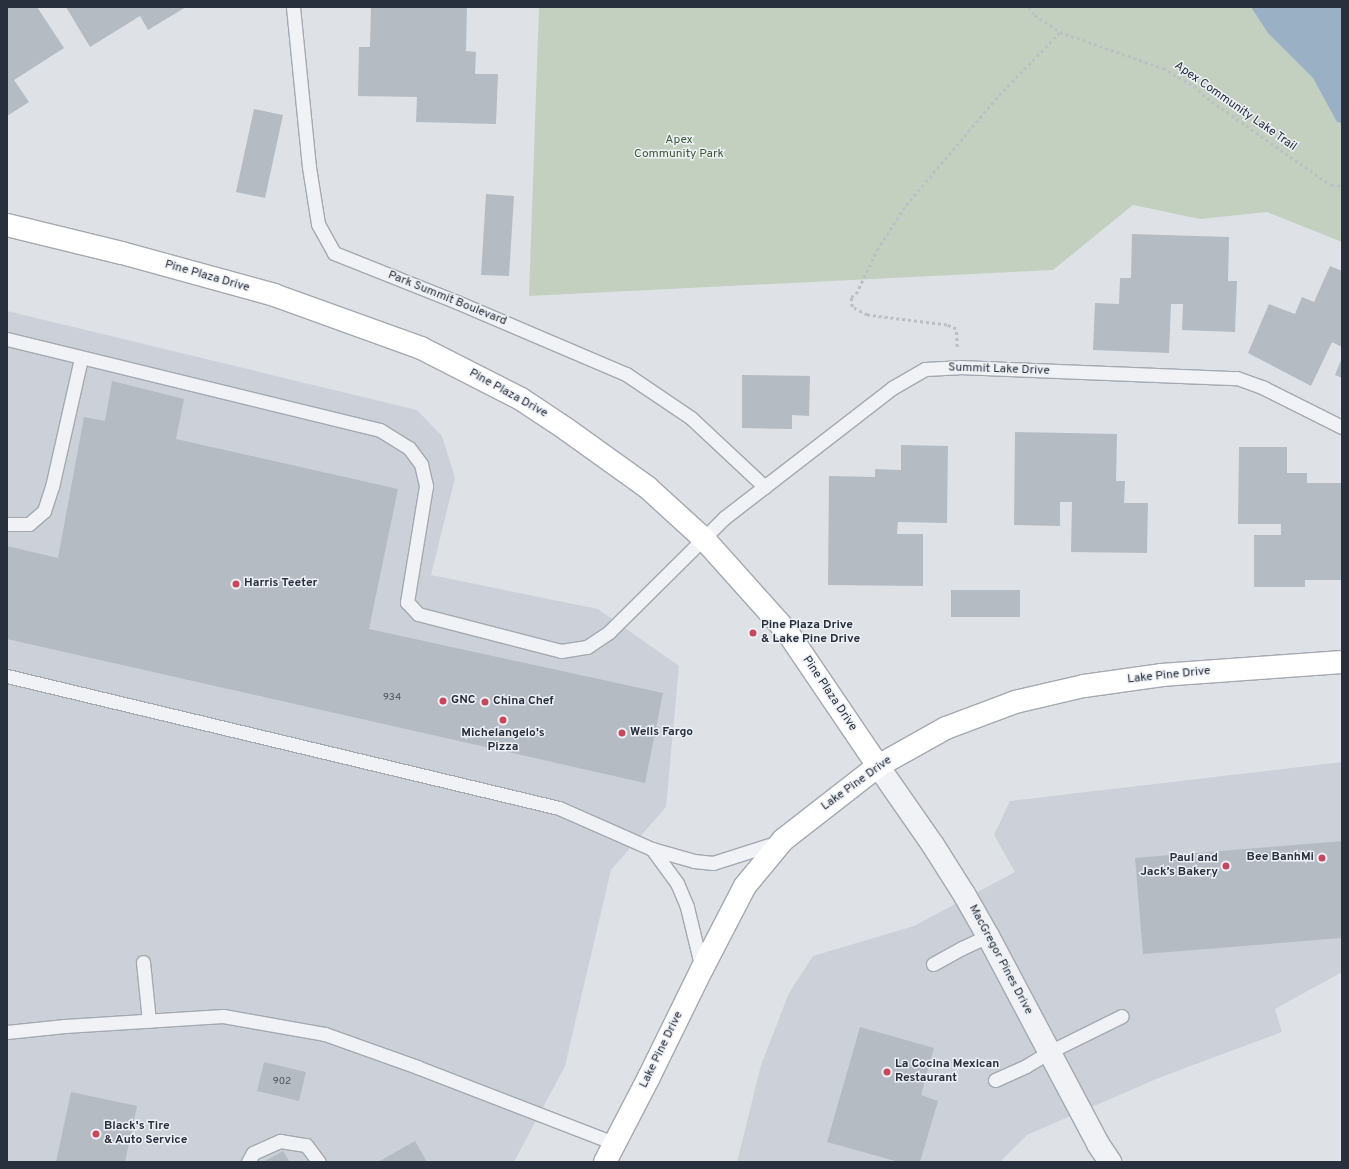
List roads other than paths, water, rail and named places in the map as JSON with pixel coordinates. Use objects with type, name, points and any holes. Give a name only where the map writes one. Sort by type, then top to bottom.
[{"type":"street","name":"Pine Plaza Drive","points":[[7,225],[122,252],[274,295],[421,348],[522,399],[566,428],[647,488],[704,539],[788,633],[878,766]]},
{"type":"street","name":"Lake Pine Drive","points":[[609,1153],[745,886],[783,840],[878,766],[946,728],[1015,702],[1034,697],[1084,686],[1162,675],[1340,664]]},
{"type":"street","name":"MacGregor Pines Drive","points":[[878,766],[934,845],[988,936],[1098,1144],[1110,1162]]},
{"type":"lane","name":"Park Summit Boulevard","points":[[293,7],[309,167],[318,224],[334,252],[457,302],[626,374],[691,418],[765,487]]},
{"type":"lane","points":[[7,339],[81,358],[52,488],[44,511],[29,524],[7,524]]},
{"type":"lane","name":"Summit Lake Drive","points":[[81,358],[380,430],[409,448],[421,464],[426,486],[406,602],[418,614],[561,651],[587,647],[608,632],[724,518],[892,388],[925,369],[958,367],[1237,378],[1264,388],[1342,427]]},
{"type":"lane","points":[[7,676],[559,808],[652,849],[694,861],[713,863],[783,840]]},
{"type":"lane","points":[[652,849],[677,884],[687,907],[702,968]]},
{"type":"lane","points":[[934,964],[962,948],[988,936]]},
{"type":"lane","points":[[143,962],[149,1021]]},
{"type":"lane","points":[[7,1032],[65,1026],[223,1016],[325,1034],[424,1070],[609,1153]]},
{"type":"lane","points":[[995,1080],[1026,1066],[1049,1052],[1122,1016]]},
{"type":"lane","points":[[248,1162],[253,1153],[280,1141],[306,1145],[319,1162]]},
{"type":"water","points":[[1251,7],[1342,7],[1342,123],[1337,122],[1313,78],[1268,33]]},
{"type":"place","name":"Harris Teeter","points":[[236,584]]},
{"type":"place","name":"Pine Plaza Drive & Lake Pine Drive","points":[[753,633]]},
{"type":"place","name":"GNC","points":[[443,701]]},
{"type":"place","name":"China Chef","points":[[485,702]]},
{"type":"place","name":"Michelangelo's Pizza","points":[[503,720]]},
{"type":"place","name":"Wells Fargo","points":[[622,733]]},
{"type":"place","name":"Bee BanhMi","points":[[1322,858]]},
{"type":"place","name":"Paul and Jack’s Bakery","points":[[1226,866]]},
{"type":"place","name":"La Cocina Mexican Restaurant","points":[[887,1072]]},
{"type":"place","name":"Black's Tire & Auto Service","points":[[96,1134]]},
{"type":"park label","name":"Apex Community Park","points":[[679,148]]}]
